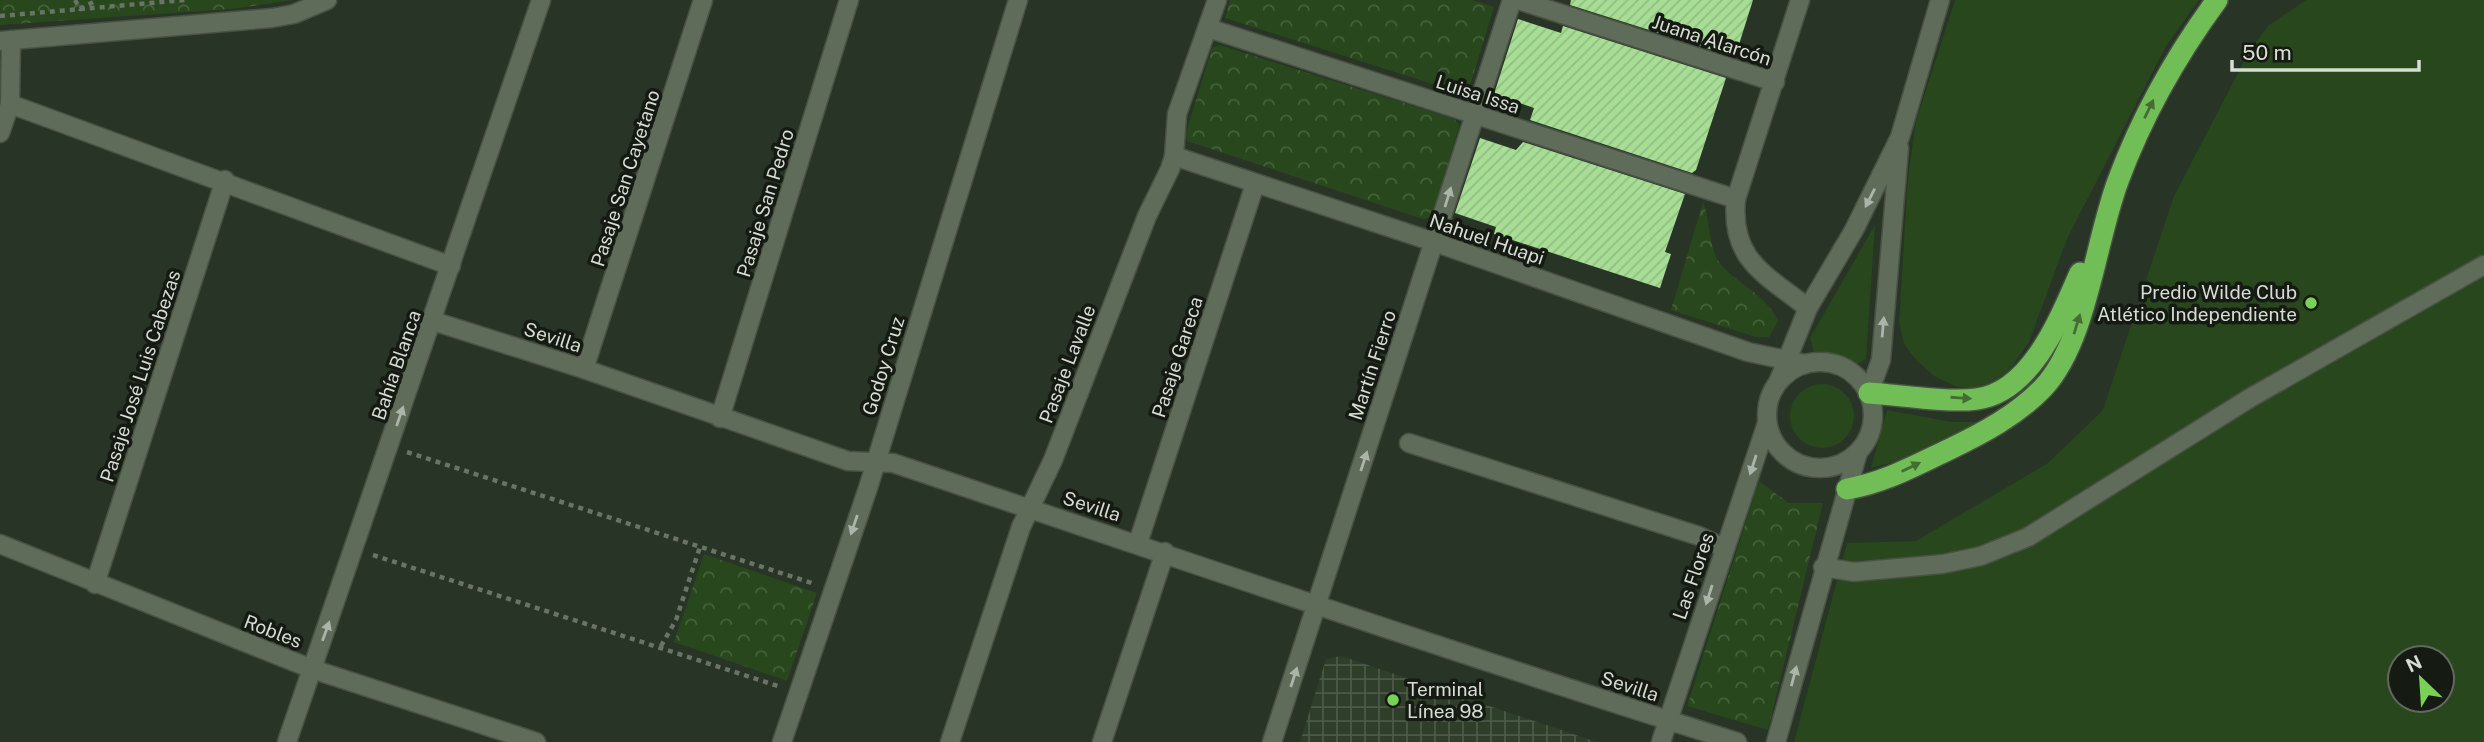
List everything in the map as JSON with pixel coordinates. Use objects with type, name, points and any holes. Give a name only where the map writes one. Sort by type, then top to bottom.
[{"type":"highway","points":[[1869,393],[1970,400],[1990,396],[2012,382],[2036,359],[2051,337],[2108,209],[2129,151],[2157,93],[2217,0]]},
{"type":"highway","points":[[1847,489],[1886,479],[1985,432],[2042,389],[2062,361],[2076,329],[2108,209]]},
{"type":"street","points":[[0,134],[10,104],[6,41],[272,18],[293,14],[327,0]]},
{"type":"street","name":"Bahía Blanca","points":[[287,742],[355,550],[541,0]]},
{"type":"street","name":"Pasaje San Cayetano","points":[[584,369],[703,0]]},
{"type":"street","name":"Pasaje San Pedro","points":[[720,418],[849,0]]},
{"type":"street","name":"Godoy Cruz","points":[[782,742],[875,461],[1018,0]]},
{"type":"street","name":"Pasaje Lavalle","points":[[950,742],[1029,508],[1053,460],[1147,216],[1174,156],[1177,114],[1217,0]]},
{"type":"street","name":"Martín Fierro","points":[[1272,742],[1512,0]]},
{"type":"street","name":"Juana Alarcón","points":[[1517,0],[1775,82]]},
{"type":"street","points":[[1800,0],[1736,199],[1734,220],[1740,246],[1761,270],[1808,308]]},
{"type":"street","points":[[1858,452],[1835,467],[1805,467],[1779,451],[1767,423],[1767,408],[1779,380],[1796,362],[1808,308],[1854,229],[1900,137],[1940,0]]},
{"type":"street","name":"Luisa Issa","points":[[1208,28],[1736,199]]},
{"type":"street","points":[[10,104],[225,180],[451,266]]},
{"type":"street","points":[[1776,742],[1823,566],[1858,452],[1869,437],[1873,423],[1869,393],[1881,360],[1900,137]]},
{"type":"street","name":"Nahuel Huapi","points":[[1174,156],[1434,242],[1748,352],[1796,362]]},
{"type":"street","name":"Pasaje José Luis Cabezas","points":[[95,584],[225,180]]},
{"type":"street","name":"Pasaje Gareca","points":[[1138,543],[1255,184]]},
{"type":"street","points":[[1823,566],[1854,572],[1943,564],[1981,556],[2028,537],[2250,398],[2484,265]]},
{"type":"street","name":"Sevilla","points":[[433,321],[584,369],[848,461],[893,463],[1165,552],[1317,606],[1737,742]]},
{"type":"street","points":[[1796,362],[1820,362],[1849,370],[1869,393]]},
{"type":"street","name":"Las Flores","points":[[1661,742],[1767,423]]},
{"type":"street","points":[[1409,443],[1699,536],[1724,548]]},
{"type":"street","name":"Robles","points":[[0,544],[313,669],[536,742]]},
{"type":"street","points":[[1101,742],[1165,552]]},
{"type":"path","points":[[75,0],[80,9]]},
{"type":"path","points":[[80,9],[97,0]]},
{"type":"path","points":[[0,16],[130,2],[185,0]]},
{"type":"path","points":[[389,447],[832,589]]},
{"type":"path","points":[[661,646],[676,620],[700,547]]},
{"type":"path","points":[[355,550],[661,646],[798,693]]},
{"type":"shaded area","name":"Terminal Línea 98","points":[[1341,656],[1597,742],[1300,742],[1326,659]]},
{"type":"green space","points":[[0,0],[294,0],[231,9],[0,25]]},
{"type":"green space","points":[[1230,0],[1472,0],[1494,7],[1467,95],[1225,18]]},
{"type":"green space","points":[[1955,0],[2199,0],[2166,46],[2067,239],[2029,342],[2011,368],[1995,382],[1973,389],[1955,386],[1934,376],[1916,360],[1904,344],[1899,322],[1908,177],[1916,121]]},
{"type":"green space","name":"Predio Wilde Club Atlético Independiente","points":[[2306,0],[2484,0],[2484,742],[1794,742],[1847,543],[1916,541],[2048,463],[2103,410],[2174,196],[2250,50],[2268,26]]},
{"type":"green space","points":[[1219,45],[1455,119],[1459,126],[1433,217],[1423,219],[1187,141],[1186,133],[1212,48]]},
{"type":"green space","points":[[1703,202],[1717,259],[1729,273],[1767,305],[1778,321],[1769,337],[1756,337],[1671,310]]},
{"type":"green space","points":[[1875,225],[1866,359],[1854,366],[1814,353],[1810,338]]},
{"type":"green space","points":[[1816,384],[1828,384],[1845,393],[1852,404],[1852,428],[1845,439],[1828,448],[1816,448],[1804,443],[1795,434],[1790,422],[1790,410],[1795,398],[1804,389]]},
{"type":"green space","points":[[1887,410],[1952,422],[1984,422],[1898,461],[1871,468]]},
{"type":"green space","points":[[1759,481],[1789,503],[1823,503],[1768,730],[1687,706]]},
{"type":"green space","points":[[704,554],[817,593],[787,681],[674,642]]},
{"type":"building","points":[[1571,0],[1753,0],[1735,57],[1570,5]]},
{"type":"building","points":[[1518,19],[1561,33],[1563,26],[1726,78],[1696,170],[1692,173],[1530,120],[1534,108],[1494,94]]},
{"type":"building","points":[[1480,138],[1516,150],[1523,142],[1685,194],[1665,252],[1671,254],[1660,288],[1494,234],[1496,227],[1455,213]]},
{"type":"place","name":"Predio Wilde Club Atlético Independiente","points":[[2311,303]]},
{"type":"place","name":"Terminal Línea 98","points":[[1393,700]]}]
